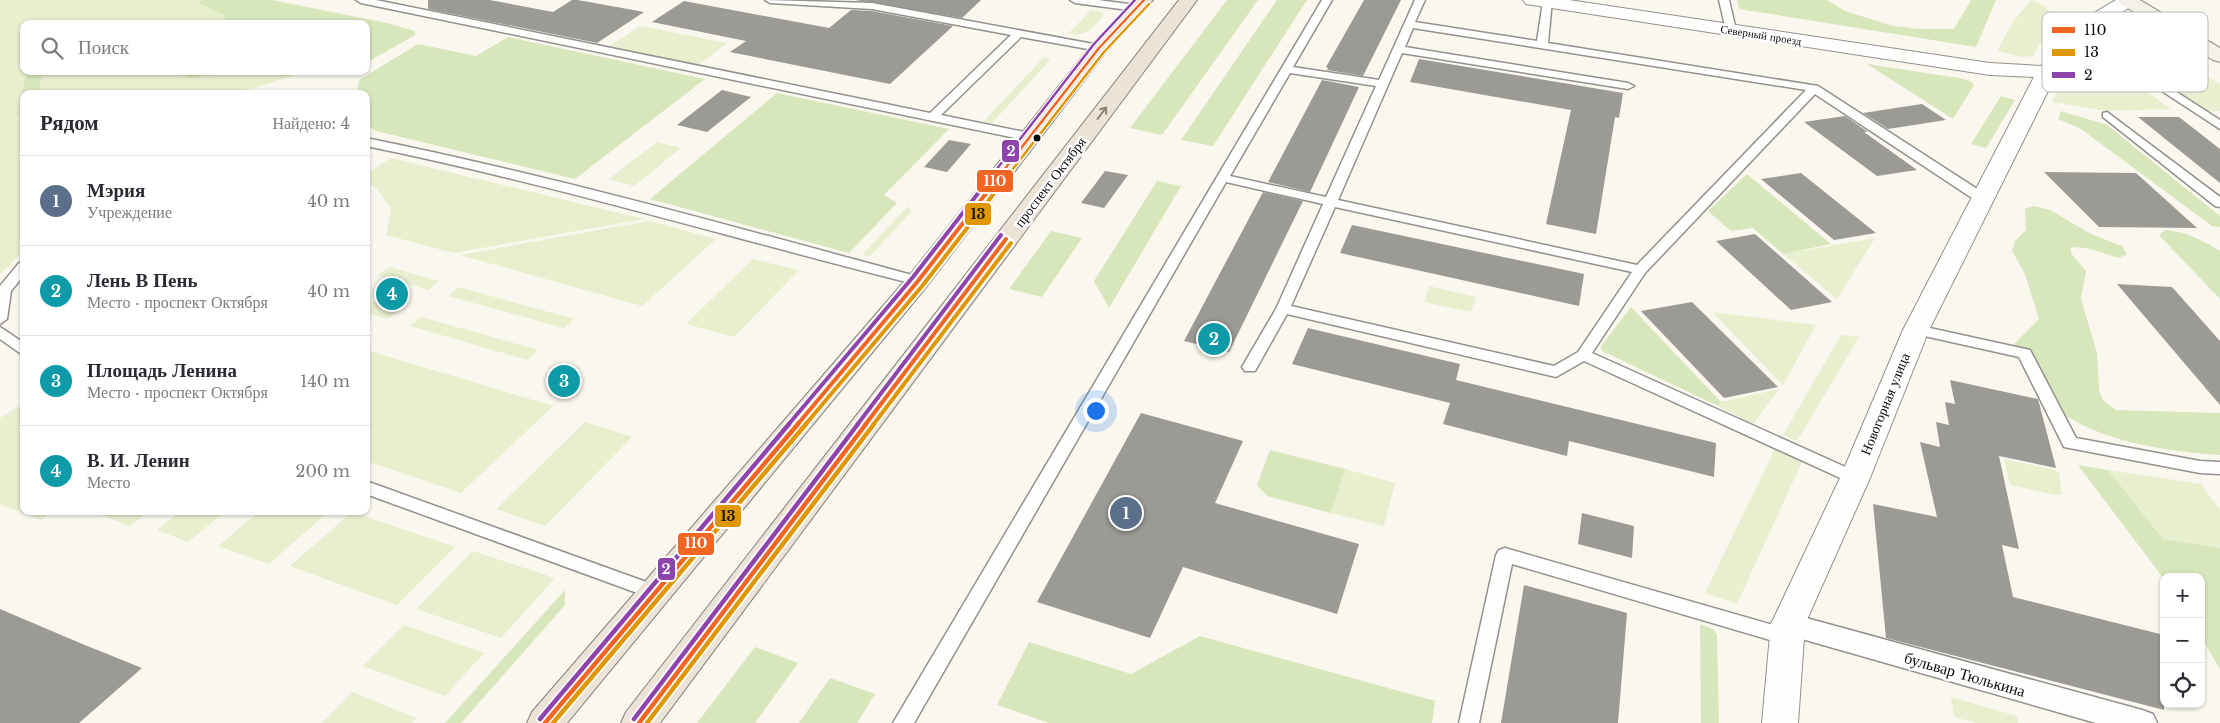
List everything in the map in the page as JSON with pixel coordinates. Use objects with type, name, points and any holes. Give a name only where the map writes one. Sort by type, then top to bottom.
[{"type":"main road","name":"проспект Октября","points":[[639,723],[1188,0]]},
{"type":"main road","points":[[2128,0],[2148,12]]},
{"type":"main road","points":[[544,723],[657,593],[918,281],[1099,48],[1140,4]]},
{"type":"main road","points":[[2208,49],[2220,56]]},
{"type":"street","points":[[2108,12],[2128,0]]},
{"type":"street","name":"Северный проезд","points":[[1540,1],[1596,5],[1731,30],[1990,69],[2042,72]]},
{"type":"street","name":"Новогорная улица","points":[[1780,723],[1787,630],[1854,478],[1916,330],[2042,82]]},
{"type":"street","name":"бульвар Тюлькина","points":[[1787,630],[2142,723]]},
{"type":"lane","points":[[361,0],[1030,137]]},
{"type":"lane","points":[[770,0],[844,2],[872,6],[1099,48]]},
{"type":"lane","points":[[1075,0],[1140,4]]},
{"type":"lane","points":[[902,723],[1327,0]]},
{"type":"lane","points":[[1250,367],[1283,309],[1420,0]]},
{"type":"lane","points":[[1724,0],[1731,30]]},
{"type":"lane","points":[[1540,1],[1542,45]]},
{"type":"lane","points":[[1409,24],[1814,88],[1983,199]]},
{"type":"lane","points":[[931,118],[1020,33]]},
{"type":"lane","points":[[1399,49],[1628,86]]},
{"type":"lane","points":[[1287,69],[1383,84]]},
{"type":"lane","points":[[1283,309],[1556,372],[1583,355],[1640,270],[1814,88]]},
{"type":"lane","points":[[2171,92],[2220,124]]},
{"type":"lane","points":[[2107,115],[2220,204]]},
{"type":"lane","points":[[370,143],[431,155],[633,204],[918,281]]},
{"type":"lane","points":[[1223,178],[1640,270]]},
{"type":"lane","points":[[0,318],[4,290],[20,271]]},
{"type":"lane","points":[[1916,330],[2025,353],[2070,443],[2200,467],[2220,468]]},
{"type":"lane","points":[[0,332],[20,348]]},
{"type":"lane","points":[[1583,355],[1854,478]]},
{"type":"lane","points":[[370,488],[657,593]]},
{"type":"lane","points":[[1469,723],[1505,555],[1787,630]]},
{"type":"green space","points":[[0,0],[236,0],[341,20],[20,20],[20,75],[296,75],[246,90],[20,90],[20,255],[0,274]]},
{"type":"green space","points":[[202,0],[272,0],[387,23],[415,31],[415,35],[370,61],[370,20],[226,20],[224,15],[198,3]]},
{"type":"green space","points":[[1227,0],[1258,0],[1162,135],[1130,128]]},
{"type":"green space","points":[[1277,0],[1307,0],[1213,146],[1181,140]]},
{"type":"green space","points":[[1737,0],[1827,0],[1845,11],[1893,26],[1921,29],[1954,29],[1971,0],[1996,0],[1976,47],[1739,9]]},
{"type":"green space","points":[[2031,0],[2045,7],[2050,12],[2042,12],[2042,41],[2033,56],[2022,57],[1997,51],[2013,22]]},
{"type":"green space","points":[[1091,10],[1101,12],[1104,15],[1085,33],[1068,34]]},
{"type":"green space","points":[[640,26],[727,43],[698,65],[608,47]]},
{"type":"green space","points":[[508,37],[705,79],[575,179],[376,131],[370,127],[370,90],[358,90],[359,80],[418,44],[476,56]]},
{"type":"green space","points":[[1044,57],[1050,60],[992,123],[984,121]]},
{"type":"green space","points":[[1867,64],[1959,78],[1970,81],[1974,85],[1953,119]]},
{"type":"green space","points":[[26,75],[42,75],[39,90],[23,90]]},
{"type":"green space","points":[[183,75],[210,75],[191,78]]},
{"type":"green space","points":[[2208,77],[2220,84],[2220,111],[2209,112],[2201,109],[2177,92],[2208,92]]},
{"type":"green space","points":[[2057,92],[2147,92],[2171,109],[2106,111],[2052,102]]},
{"type":"green space","points":[[777,93],[949,129],[884,195],[897,203],[849,253],[650,199]]},
{"type":"green space","points":[[2001,96],[2015,100],[1986,148],[1971,144]]},
{"type":"green space","points":[[20,102],[20,114],[17,115]]},
{"type":"green space","points":[[2061,111],[2107,125],[2220,216],[2220,227],[2212,226],[2081,129],[2058,119]]},
{"type":"green space","points":[[657,142],[681,148],[634,186],[609,179]]},
{"type":"green space","points":[[391,158],[644,219],[454,253],[386,235],[391,208],[377,189],[370,185],[370,171]]},
{"type":"green space","points":[[1747,174],[1831,244],[1783,254],[1753,228],[1731,231],[1708,211]]},
{"type":"green space","points":[[1157,181],[1181,186],[1109,308],[1094,281]]},
{"type":"green space","points":[[908,206],[911,212],[870,256],[862,255]]},
{"type":"green space","points":[[2034,206],[2050,210],[2091,234],[2122,246],[2127,254],[2119,258],[2087,248],[2071,247],[2071,253],[2086,271],[2081,299],[2097,353],[2099,390],[2103,400],[2116,410],[2220,413],[2220,455],[2146,446],[2096,431],[2073,420],[2052,406],[2032,384],[2013,345],[2039,319],[2025,274],[2012,251],[2015,241],[2026,230],[2025,209]]},
{"type":"green space","points":[[649,221],[716,239],[642,306],[460,255]]},
{"type":"green space","points":[[2165,230],[2194,237],[2220,251],[2220,299],[2159,235]]},
{"type":"green space","points":[[1051,231],[1082,238],[1042,297],[1009,289]]},
{"type":"green space","points":[[1875,238],[1837,299],[1783,254]]},
{"type":"green space","points":[[753,259],[799,270],[734,337],[686,324]]},
{"type":"green space","points":[[390,267],[439,281],[428,290],[378,275]]},
{"type":"green space","points":[[1429,286],[1476,297],[1471,312],[1424,302]]},
{"type":"green space","points":[[459,287],[574,319],[564,328],[448,296]]},
{"type":"green space","points":[[370,301],[400,310],[388,319],[370,314]]},
{"type":"green space","points":[[1631,307],[1721,402],[1718,406],[1602,351],[1601,346]]},
{"type":"green space","points":[[1712,312],[1816,325],[1783,385]]},
{"type":"green space","points":[[421,317],[538,350],[527,360],[410,326]]},
{"type":"green space","points":[[1841,335],[1859,337],[1797,441],[1783,435]]},
{"type":"green space","points":[[370,351],[553,406],[461,493],[370,462]]},
{"type":"green space","points":[[1779,389],[1753,424],[1718,406],[1721,402]]},
{"type":"green space","points":[[20,406],[20,512],[0,504],[0,418]]},
{"type":"green space","points":[[585,422],[632,437],[545,526],[496,509]]},
{"type":"green space","points":[[1775,449],[1802,462],[1737,604],[1705,593]]},
{"type":"green space","points":[[1270,450],[1345,469],[1331,513],[1267,496],[1257,485]]},
{"type":"green space","points":[[2004,459],[2054,470],[2059,473],[2062,494],[2055,495],[2010,485]]},
{"type":"green space","points":[[2078,465],[2108,470],[2163,539],[2220,548],[2220,669],[2205,644],[2205,573],[2160,574]]},
{"type":"green space","points":[[1345,469],[1395,483],[1384,526],[1331,513]]},
{"type":"green space","points":[[2108,470],[2201,484],[2220,510],[2220,548],[2163,539]]},
{"type":"green space","points":[[28,515],[48,515],[41,520]]},
{"type":"green space","points":[[101,515],[144,515],[130,526]]},
{"type":"green space","points":[[176,515],[221,515],[188,542],[157,530]]},
{"type":"green space","points":[[255,515],[324,515],[269,564],[218,546]]},
{"type":"green space","points":[[349,515],[361,515],[455,547],[397,605],[290,566]]},
{"type":"green space","points":[[473,551],[555,578],[501,638],[416,609]]},
{"type":"green space","points":[[565,590],[565,605],[461,723],[445,723]]},
{"type":"green space","points":[[1700,624],[1713,629],[1717,635],[1719,723],[1701,723]]},
{"type":"green space","points":[[404,625],[484,653],[445,696],[363,666]]},
{"type":"green space","points":[[1200,636],[1435,701],[1432,723],[1049,723],[997,705],[1029,642],[1131,674]]},
{"type":"green space","points":[[755,647],[798,663],[755,723],[697,723]]},
{"type":"green space","points":[[830,678],[875,694],[857,723],[799,723]]},
{"type":"green space","points":[[352,692],[416,718],[412,723],[322,723]]},
{"type":"green space","points":[[1951,697],[2017,716],[2018,723],[1976,723],[1954,717]]},
{"type":"building","points":[[428,0],[490,0],[553,12],[572,0],[578,0],[644,12],[597,43],[428,9]]},
{"type":"building","points":[[855,0],[981,0],[962,18]]},
{"type":"building","points":[[1364,0],[1401,0],[1363,76],[1327,70],[1328,68],[1326,67]]},
{"type":"building","points":[[684,1],[829,28],[851,10],[872,11],[953,26],[890,84],[730,52],[746,41],[652,22]]},
{"type":"building","points":[[1419,59],[1623,93],[1619,118],[1615,117],[1596,234],[1546,224],[1571,110],[1410,82]]},
{"type":"building","points":[[1322,80],[1359,87],[1310,192],[1268,182]]},
{"type":"building","points":[[722,90],[751,97],[707,132],[677,125]]},
{"type":"building","points":[[1922,104],[1946,120],[1888,129],[1863,113]]},
{"type":"building","points":[[1845,116],[1917,170],[1877,176],[1804,122]]},
{"type":"building","points":[[2138,117],[2179,117],[2220,149],[2220,183]]},
{"type":"building","points":[[949,140],[971,144],[947,172],[924,167]]},
{"type":"building","points":[[1105,171],[1128,175],[1104,208],[1081,203]]},
{"type":"building","points":[[2044,172],[2136,173],[2197,228],[2099,227]]},
{"type":"building","points":[[1801,173],[1876,233],[1834,240],[1761,179]]},
{"type":"building","points":[[1263,192],[1303,201],[1229,352],[1184,341]]},
{"type":"building","points":[[1352,225],[1584,274],[1579,306],[1340,253]]},
{"type":"building","points":[[1755,234],[1832,302],[1791,310],[1716,241]]},
{"type":"building","points":[[2117,284],[2172,287],[2220,341],[2220,405]]},
{"type":"building","points":[[1692,302],[1778,387],[1724,398],[1641,311]]},
{"type":"building","points":[[1308,328],[1460,364],[1456,380],[1716,443],[1714,477],[1569,441],[1567,456],[1443,424],[1450,403],[1292,364]]},
{"type":"building","points":[[1950,380],[2038,399],[2056,468],[1999,456],[2019,549],[2002,545],[2013,597],[2160,634],[2160,708],[2164,708],[2164,710],[1886,638],[1873,504],[1937,517],[1920,442],[1940,447],[1936,422],[1949,425],[1945,402],[1955,404]]},
{"type":"building","points":[[1141,413],[1243,441],[1215,503],[1359,544],[1337,614],[1183,567],[1150,638],[1037,602]]},
{"type":"building","points":[[1582,513],[1634,526],[1632,558],[1578,544]]},
{"type":"building","points":[[1524,585],[1627,613],[1618,723],[1501,723]]},
{"type":"building","points":[[0,609],[142,668],[79,723],[0,723]]},
{"type":"transit line","name":"2","points":[[540,719],[913,277],[1094,44],[1135,0]]},
{"type":"transit line","name":"110","points":[[545,723],[918,281],[1099,48],[1144,0]]},
{"type":"transit line","name":"13","points":[[553,723],[923,285],[1104,52],[1149,4]]},
{"type":"transit line","name":"2","points":[[634,719],[1001,235]]},
{"type":"transit line","name":"110","points":[[639,723],[1006,239]]},
{"type":"transit line","name":"13","points":[[647,723],[1011,243]]},
{"type":"place","name":"В. И. Ленин","points":[[392,294]]},
{"type":"place","name":"Лень В Пень","points":[[1214,339]]},
{"type":"place","name":"Площадь Ленина","points":[[564,381]]},
{"type":"place","name":"Мэрия","points":[[1126,513]]}]
